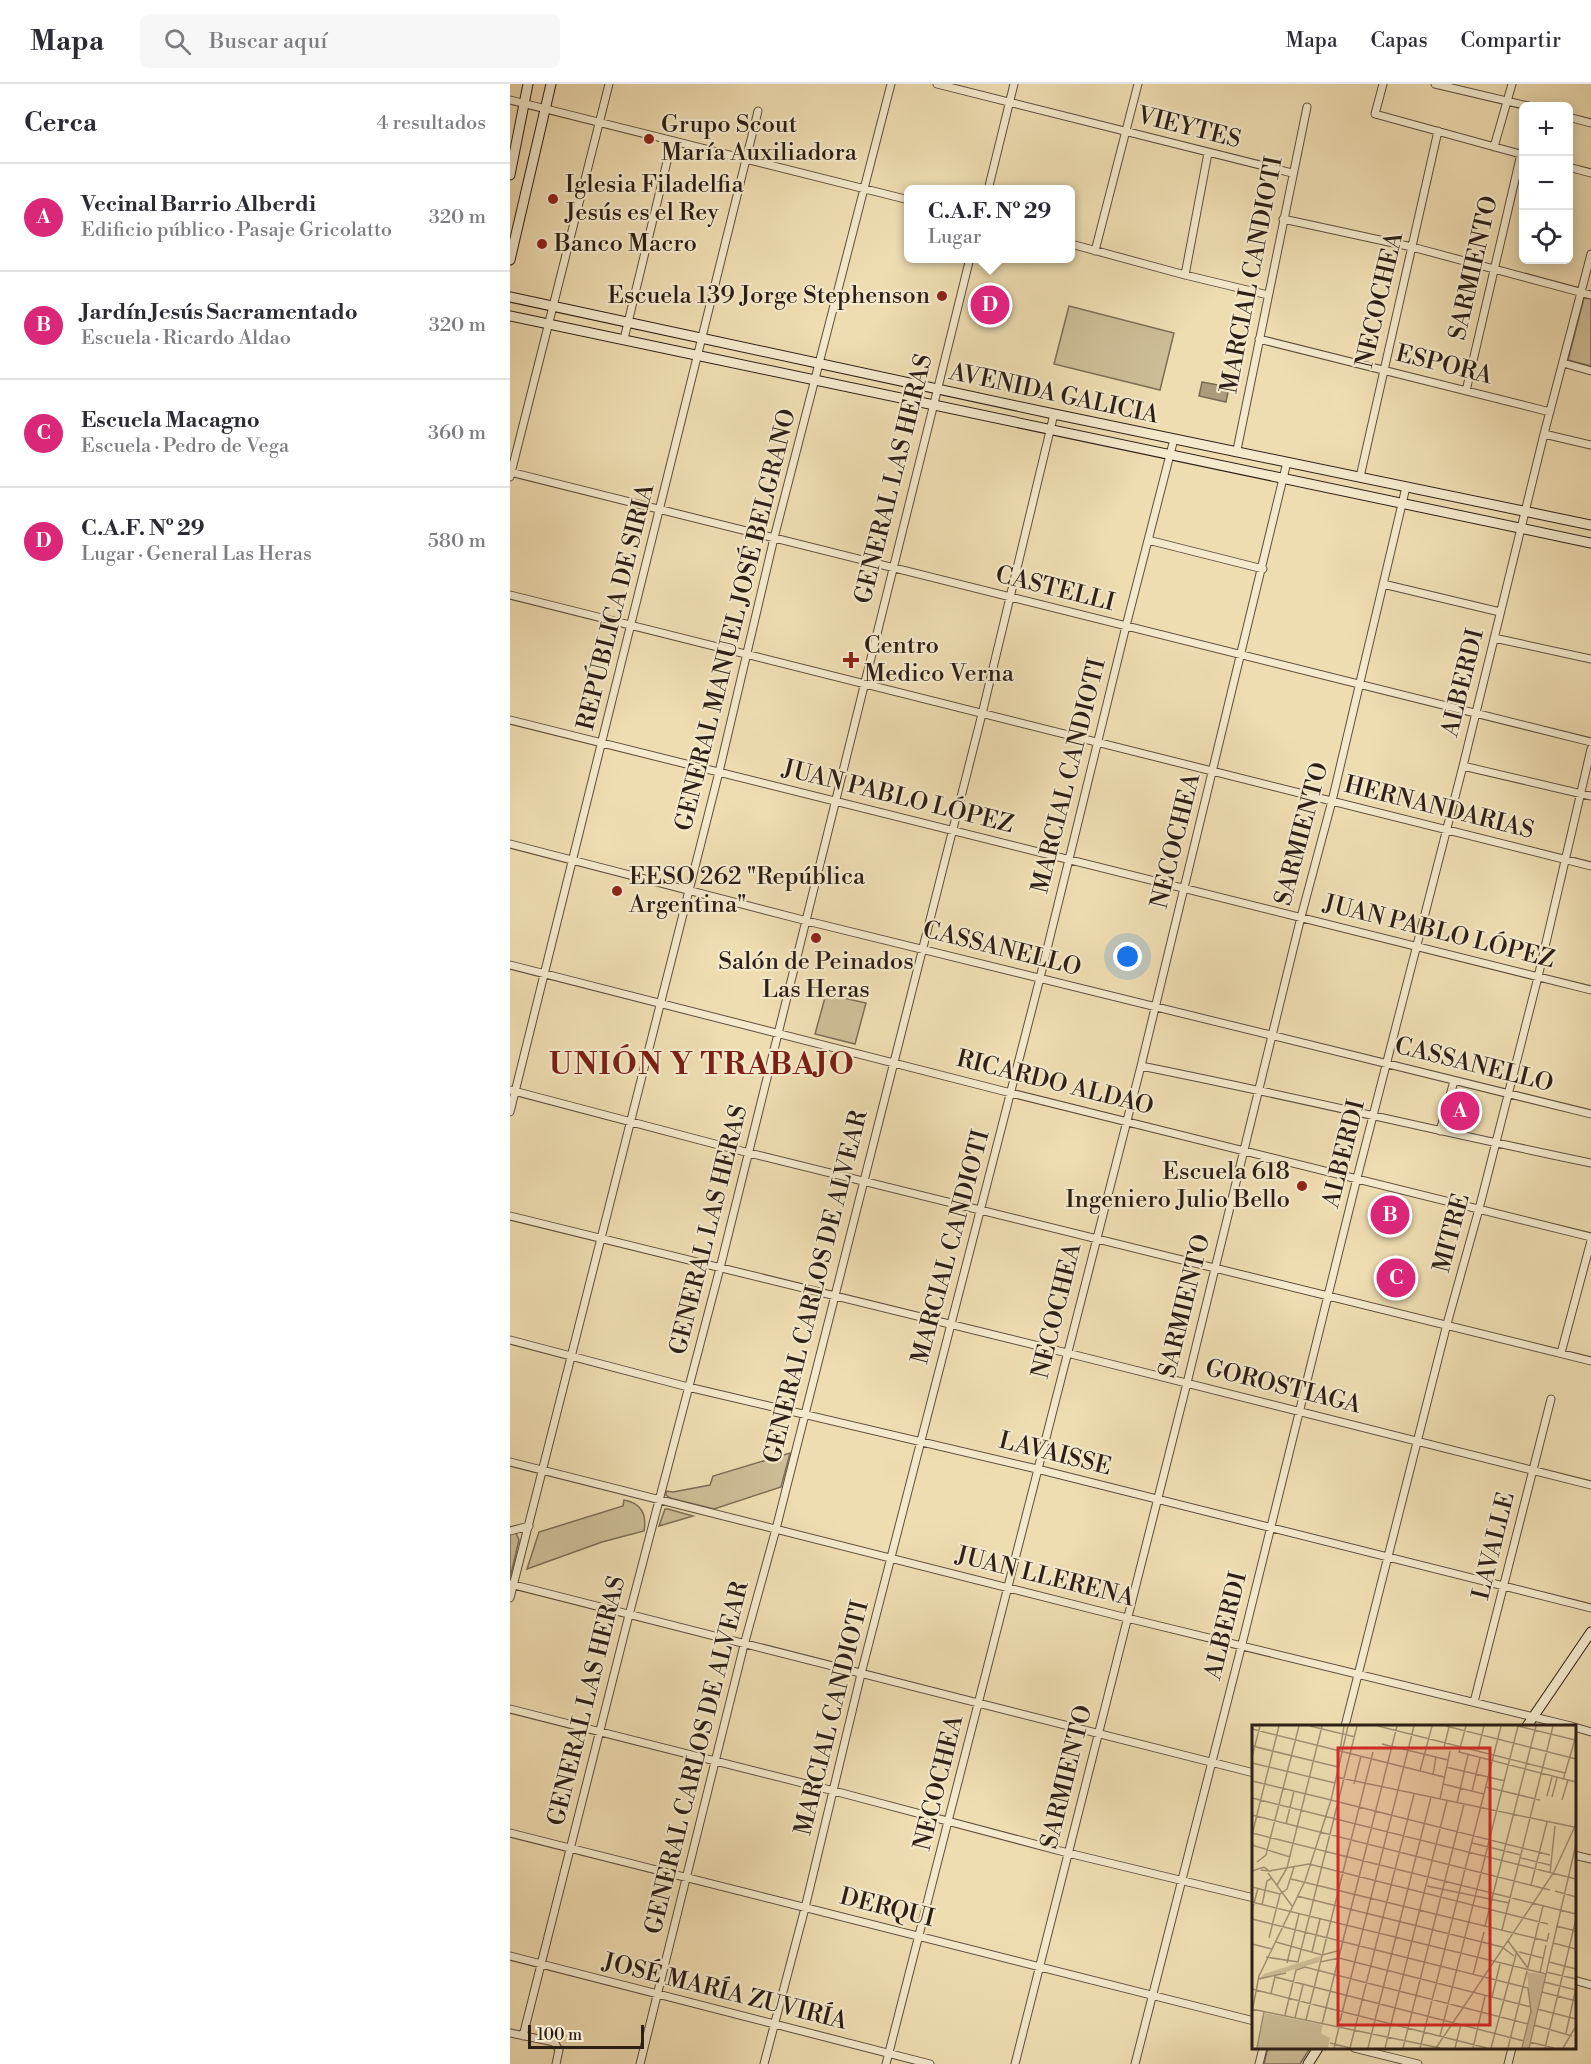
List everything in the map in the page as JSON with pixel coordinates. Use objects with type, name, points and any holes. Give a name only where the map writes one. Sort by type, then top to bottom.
[{"type":"main road","points":[[510,175],[528,84]]},
{"type":"main road","points":[[510,260],[514,224],[546,110],[551,84]]},
{"type":"main road","name":"AVENIDA GALICIA","points":[[510,297],[1054,414],[1591,525]]},
{"type":"main road","name":"AVENIDA GALICIA","points":[[510,316],[1591,543]]},
{"type":"main road","points":[[1528,1725],[1591,1632]]},
{"type":"main road","points":[[1308,2064],[1317,2049]]},
{"type":"street","points":[[510,473],[609,84]]},
{"type":"street","name":"GENERAL MANUEL JOSÉ BELGRANO","points":[[510,1598],[719,772],[774,538],[891,84]]},
{"type":"street","name":"VIEYTES","points":[[937,84],[1292,173]]},
{"type":"street","points":[[989,185],[1014,84]]},
{"type":"street","points":[[1095,251],[1138,84]]},
{"type":"street","points":[[1383,84],[1376,114],[1519,153]]},
{"type":"street","points":[[1435,84],[1519,104]]},
{"type":"street","points":[[1494,147],[1512,84]]},
{"type":"street","points":[[510,100],[904,199]]},
{"type":"street","name":"MARCIAL CANDIOTI","points":[[1237,450],[1307,107]]},
{"type":"street","name":"REPÚBLICA DE SIRIA","points":[[510,1112],[513,1091],[603,743],[758,111]]},
{"type":"street","points":[[1573,118],[1591,123]]},
{"type":"street","name":"NECOCHEA","points":[[1360,477],[1438,131]]},
{"type":"street","points":[[624,339],[672,141]]},
{"type":"street","points":[[1185,275],[1208,153]]},
{"type":"street","name":"SARMIENTO","points":[[1466,391],[1522,156]]},
{"type":"street","points":[[1573,168],[1591,174]]},
{"type":"street","points":[[1283,219],[1412,247],[1591,295]]},
{"type":"street","points":[[1075,245],[1268,295]]},
{"type":"street","name":"ALBERDI","points":[[1135,2064],[1357,1178],[1463,766],[1520,527],[1591,254]]},
{"type":"street","name":"GENERAL LAS HERAS","points":[[523,2036],[779,1035],[969,263]]},
{"type":"street","name":"ESPORA","points":[[1259,339],[1550,412]]},
{"type":"street","points":[[1563,363],[1591,371]]},
{"type":"street","name":"GENERAL CARLOS DE ALVEAR","points":[[640,2064],[744,1645],[776,1529],[953,831],[1054,414]]},
{"type":"street","points":[[1544,434],[1591,446]]},
{"type":"street","name":"MARCIAL CANDIOTI","points":[[764,2064],[805,1908],[920,1441],[982,1210],[1174,439]]},
{"type":"street","name":"NECOCHEA","points":[[886,2064],[1096,1238],[1142,1066],[1287,462]]},
{"type":"street","name":"CASTELLI","points":[[510,473],[1591,742]]},
{"type":"street","name":"SARMIENTO","points":[[1015,2064],[1187,1383],[1271,1035],[1332,801],[1406,487]]},
{"type":"street","points":[[1148,540],[1263,569]]},
{"type":"street","points":[[1383,584],[1500,612]]},
{"type":"street","name":"HERNANDARIAS","points":[[510,595],[1591,866]]},
{"type":"street","points":[[1494,638],[1591,659]]},
{"type":"street","name":"JUAN PABLO LÓPEZ","points":[[510,720],[1591,990]]},
{"type":"street","name":"MITRE","points":[[1345,1725],[1446,1324],[1479,1209],[1538,977],[1591,749]]},
{"type":"street","points":[[1463,766],[1591,796]]},
{"type":"street","name":"CASSANELLO","points":[[510,844],[922,950],[1591,1114]]},
{"type":"street","name":"RICARDO ALDAO","points":[[510,965],[779,1035],[1244,1149],[1591,1239]]},
{"type":"street","points":[[1142,1066],[1258,1089],[1591,1163]]},
{"type":"street","points":[[1440,1131],[1454,1081]]},
{"type":"street","points":[[513,1091],[749,1153],[1591,1361]]},
{"type":"street","name":"GOROSTIAGA","points":[[510,1216],[602,1237],[1591,1485]]},
{"type":"street","points":[[1561,1353],[1591,1239]]},
{"type":"street","name":"LAVAISSE","points":[[510,1340],[688,1387],[1037,1469],[1591,1608]]},
{"type":"street","name":"LAVALLE","points":[[1474,1702],[1551,1399]]},
{"type":"street","name":"JUAN LLERENA","points":[[510,1462],[1127,1618],[1242,1644],[1565,1725]]},
{"type":"street","points":[[510,1531],[529,1526]]},
{"type":"street","points":[[512,1584],[744,1645],[1252,1772]]},
{"type":"street","points":[[510,1709],[1068,1853],[1252,1897]]},
{"type":"street","name":"JUAN LLERENA","points":[[1576,1728],[1591,1732]]},
{"type":"street","name":"DERQUI","points":[[510,1833],[1252,2020]]},
{"type":"street","points":[[1576,1855],[1591,1859]]},
{"type":"street","name":"JOSÉ MARÍA ZUVIRÍA","points":[[510,1956],[930,2064]]},
{"type":"street","points":[[1576,1980],[1591,1984]]},
{"type":"street","points":[[510,2033],[554,2042],[559,2050],[556,2064]]},
{"type":"street","points":[[1258,2064],[1263,2049]]},
{"type":"street","points":[[1358,2049],[1418,2064]]},
{"type":"street","points":[[1508,2064],[1512,2049]]},
{"type":"street","points":[[1384,2064],[1386,2056]]},
{"type":"shaded area","points":[[1584,298],[1591,299],[1591,366],[1568,360]]},
{"type":"shaded area","points":[[1069,306],[1174,333],[1160,390],[1054,364]]},
{"type":"shaded area","points":[[1202,382],[1229,387],[1226,402],[1199,396]]},
{"type":"shaded area","points":[[826,994],[866,1003],[855,1044],[815,1034]]},
{"type":"shaded area","points":[[790,1453],[781,1487],[714,1509],[666,1495],[666,1491],[673,1492],[710,1485],[713,1476]]},
{"type":"shaded area","points":[[624,1500],[630,1501],[642,1510],[645,1519],[644,1531],[602,1542],[527,1569],[539,1532],[623,1506]]},
{"type":"shaded area","points":[[665,1509],[668,1509],[693,1516],[659,1526]]},
{"type":"shaded area","points":[[510,1533],[516,1533],[519,1540],[510,1578]]},
{"type":"shaded area","points":[[1268,2049],[1309,2049],[1300,2064],[1264,2064]]},
{"type":"place","name":"Grupo Scout María Auxiliadora","points":[[649,139]]},
{"type":"place","name":"Iglesia Filadelfia Jesús es el Rey","points":[[553,199]]},
{"type":"place","name":"Banco Macro","points":[[542,244]]},
{"type":"place","name":"Escuela 139 Jorge Stephenson","points":[[942,296]]},
{"type":"place","name":"C.A.F. Nº 29","points":[[990,305]]},
{"type":"place","name":"Centro Medico Verna","points":[[851,660]]},
{"type":"place","name":"EESO 262 \"República Argentina\"","points":[[617,891]]},
{"type":"place","name":"Salón de Peinados Las Heras","points":[[816,938]]},
{"type":"place","name":"Vecinal Barrio Alberdi","points":[[1460,1111]]},
{"type":"place","name":"Escuela 618 Ingeniero Julio Bello","points":[[1302,1186]]},
{"type":"place","name":"Jardín Jesús Sacramentado","points":[[1390,1215]]},
{"type":"place","name":"Escuela Macagno","points":[[1396,1278]]},
{"type":"district","name":"UNIÓN Y TRABAJO","points":[[702,1065]]}]
